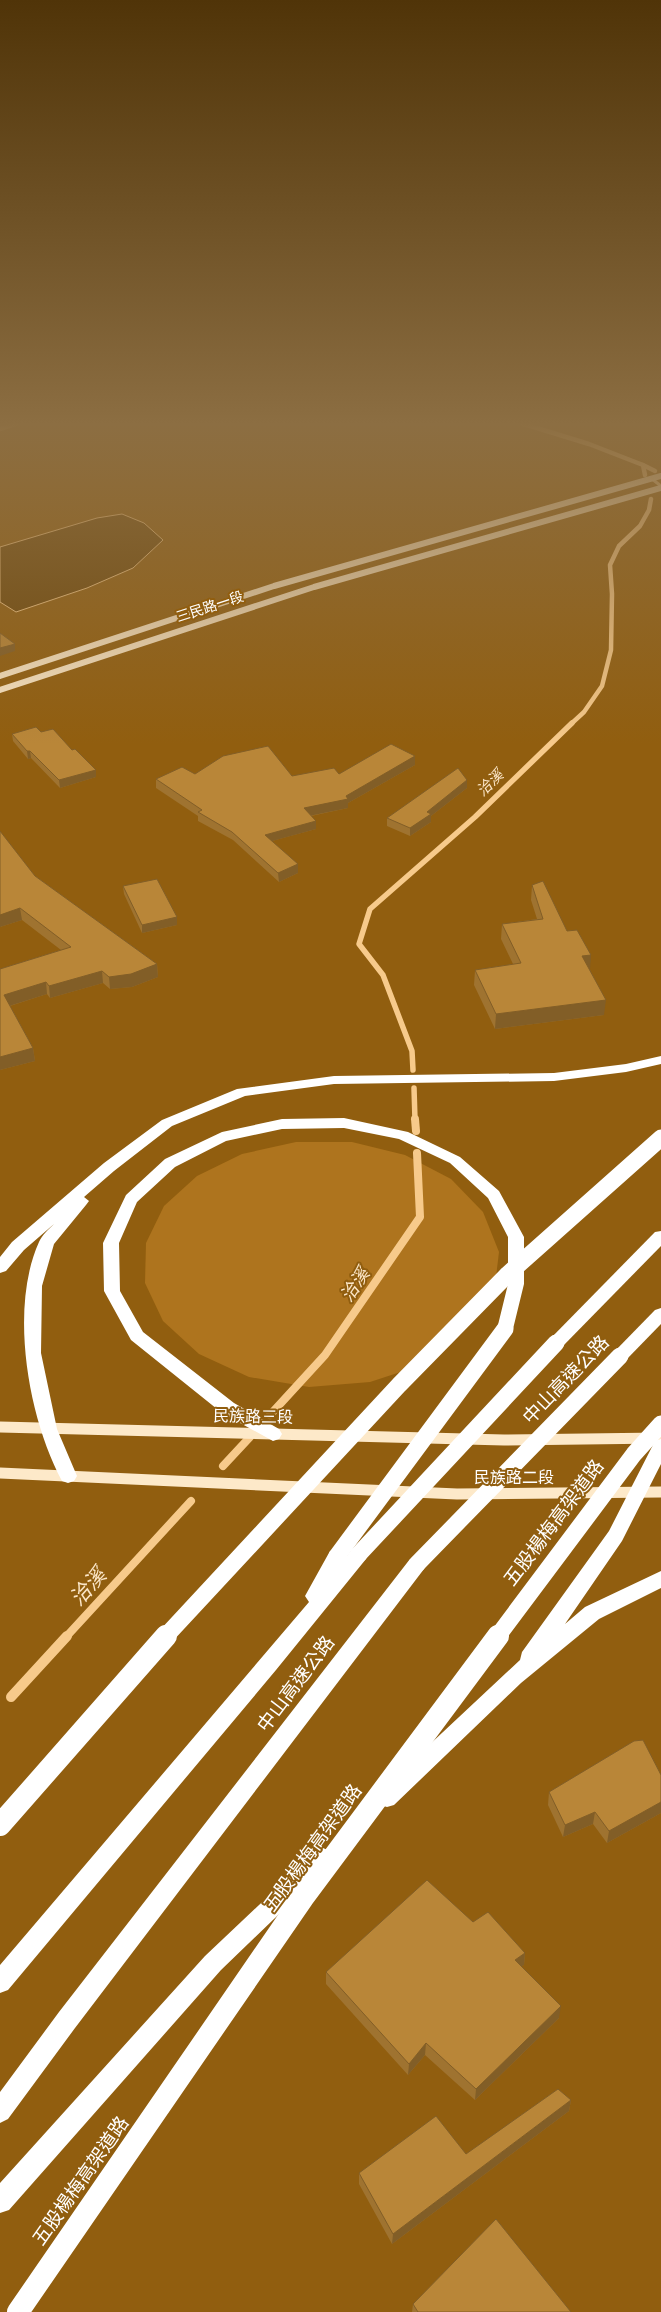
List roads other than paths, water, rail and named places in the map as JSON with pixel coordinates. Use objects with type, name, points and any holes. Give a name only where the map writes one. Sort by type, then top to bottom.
[{"type":"highway","points":[[0,1267],[18,1246],[109,1167],[167,1123],[242,1092],[334,1080],[554,1077],[626,1068],[661,1060]]},
{"type":"highway","points":[[270,1664],[326,1578],[337,1556],[505,1329],[516,1284],[516,1238],[494,1195],[455,1160],[403,1135],[344,1123],[282,1124],[222,1137],[170,1163],[131,1199],[111,1244],[112,1291],[137,1336],[228,1408],[273,1434]]},
{"type":"highway","points":[[0,1825],[169,1633],[399,1384],[508,1274],[661,1138]]},
{"type":"highway","points":[[68,1476],[48,1429],[33,1353],[34,1286],[47,1242],[109,1167]]},
{"type":"highway","name":"中山高速公路","points":[[0,1982],[270,1664],[359,1554],[556,1343],[661,1236]]},
{"type":"highway","name":"中山高速公路","points":[[0,2111],[67,2020],[417,1564],[661,1314]]},
{"type":"highway","name":"五股楊梅高架道路","points":[[18,2312],[303,1898],[634,1454],[661,1424]]},
{"type":"highway","points":[[514,1677],[611,1544],[630,1512],[636,1493],[661,1446]]},
{"type":"highway","points":[[0,2201],[213,1963],[514,1677],[592,1613],[661,1579]]},
{"type":"street","name":"三民路一段","points":[[0,676],[274,586],[476,529]]},
{"type":"street","name":"三民路一段","points":[[0,690],[314,587],[516,529]]},
{"type":"street","name":"民族路三段","points":[[0,1427],[504,1440],[661,1438]]},
{"type":"street","points":[[0,1473],[68,1476]]},
{"type":"street","name":"民族路二段","points":[[68,1476],[457,1494],[661,1492]]},
{"type":"waterway","name":"洽溪","points":[[571,724],[584,712],[602,686],[611,650],[612,594],[610,565],[619,546],[637,529]]},
{"type":"waterway","name":"洽溪","points":[[413,1070],[412,1051],[383,975],[359,944],[370,909],[475,817],[572,723]]},
{"type":"waterway","name":"洽溪","points":[[414,1088],[415,1120]]},
{"type":"waterway","name":"洽溪","points":[[415,1119],[416,1131]]},
{"type":"waterway","name":"洽溪","points":[[270,1415],[325,1355],[420,1217],[417,1153]]},
{"type":"waterway","name":"洽溪","points":[[223,1466],[250,1437]]},
{"type":"waterway","name":"洽溪","points":[[66,1637],[191,1501]]},
{"type":"waterway","name":"洽溪","points":[[11,1697],[67,1636]]}]
